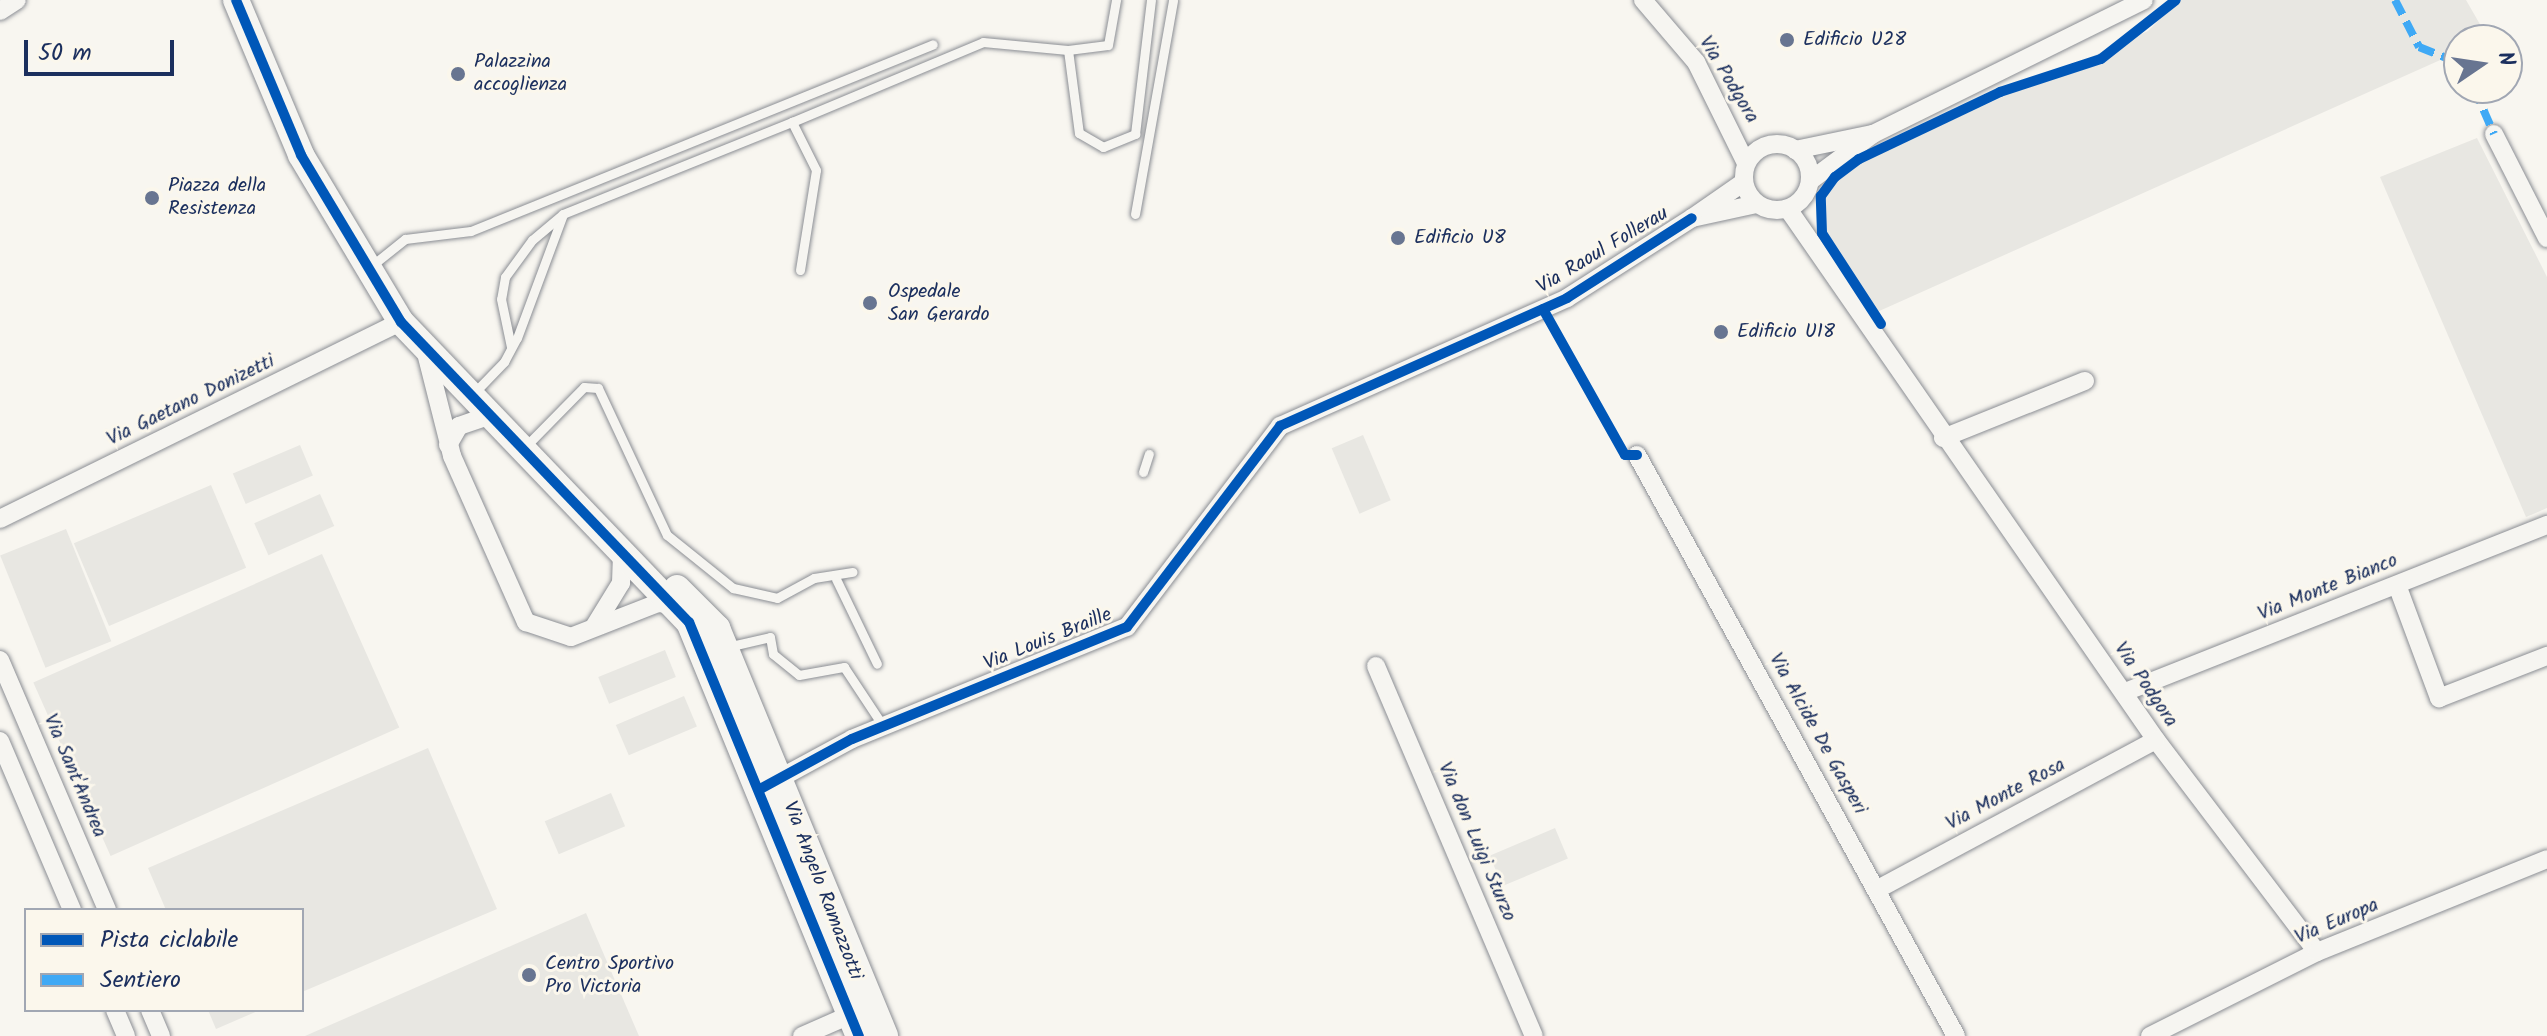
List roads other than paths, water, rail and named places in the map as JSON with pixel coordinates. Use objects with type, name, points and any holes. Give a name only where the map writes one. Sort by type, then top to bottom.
[{"type":"street","points":[[0,11],[17,0]]},
{"type":"street","points":[[236,0],[301,155],[401,322],[520,453],[622,548],[616,595],[589,632]]},
{"type":"street","name":"Via Podgora","points":[[1643,0],[1666,23],[1716,96],[1746,163]]},
{"type":"street","points":[[1873,134],[1795,150],[1764,146],[1746,163],[1744,182],[1757,204],[1788,209],[1811,180],[1873,134],[2123,17],[2144,0]]},
{"type":"street","points":[[2494,134],[2547,238]]},
{"type":"street","points":[[1795,150],[1811,180]]},
{"type":"street","name":"Via Raoul Follerau","points":[[1489,332],[1567,298],[1744,182]]},
{"type":"street","name":"Via Raoul Follerau","points":[[1692,218],[1757,204]]},
{"type":"street","name":"Via Podgora","points":[[1788,209],[1943,438],[2156,740],[2317,952]]},
{"type":"street","name":"Via Gaetano Donizetti","points":[[0,519],[401,322]]},
{"type":"street","name":"Via Louis Braille","points":[[771,783],[883,726],[1127,627],[1280,426],[1489,332]]},
{"type":"street","points":[[426,353],[448,445],[520,616],[543,633],[589,632],[658,603],[676,605]]},
{"type":"street","points":[[1943,438],[2085,381]]},
{"type":"street","points":[[448,445],[459,426],[477,408]]},
{"type":"street","name":"Via Alcide De Gasperi","points":[[1637,455],[1956,1036]]},
{"type":"street","name":"Via Monte Bianco","points":[[2125,692],[2547,525]]},
{"type":"street","name":"Via Angelo Ramazzotti","points":[[622,548],[676,605],[699,640],[771,783]]},
{"type":"street","name":"Via Angelo Ramazzotti","points":[[622,548],[702,609],[725,647],[771,783],[867,1027]]},
{"type":"street","points":[[2397,585],[2439,698],[2547,656]]},
{"type":"street","name":"Via Sant'Andrea","points":[[0,660],[106,908]]},
{"type":"street","name":"Via don Luigi Sturzo","points":[[1376,666],[1534,1036]]},
{"type":"street","name":"Via Monte Rosa","points":[[1878,889],[2156,740]]},
{"type":"street","points":[[0,741],[71,908]]},
{"type":"street","name":"Via Europa","points":[[2150,1036],[2317,952],[2547,859]]},
{"type":"street","points":[[116,1012],[126,1036]]},
{"type":"street","points":[[151,1012],[161,1036]]},
{"type":"street","points":[[802,1036],[867,1027]]},
{"type":"lane","points":[[511,347],[501,299],[505,277],[532,240],[563,214],[983,42],[1068,50],[1108,45],[1116,0]]},
{"type":"lane","points":[[1068,50],[1079,133],[1103,147],[1135,134],[1151,0]]},
{"type":"lane","points":[[1135,214],[1173,0]]},
{"type":"lane","points":[[368,270],[405,239],[471,231],[933,44]]},
{"type":"lane","points":[[792,122],[816,170],[800,270]]},
{"type":"lane","points":[[477,408],[511,347],[563,214]]},
{"type":"lane","points":[[520,453],[584,387],[598,388],[667,535],[733,588],[777,598],[814,578],[836,579],[853,572]]},
{"type":"lane","points":[[1143,472],[1149,454]]},
{"type":"lane","points":[[836,579],[877,664]]},
{"type":"lane","points":[[725,647],[770,637],[773,654],[799,675],[844,667],[883,726]]},
{"type":"place","name":"Edificio U28","points":[[1787,40]]},
{"type":"place","name":"Palazzina accoglienza","points":[[458,74]]},
{"type":"place","name":"Piazza della Resistenza","points":[[152,198]]},
{"type":"place","name":"Edificio U8","points":[[1398,238]]},
{"type":"place","name":"Ospedale San Gerardo","points":[[870,303]]},
{"type":"place","name":"Edificio U18","points":[[1721,332]]},
{"type":"place","name":"Centro Sportivo Pro Victoria","points":[[529,975]]}]
